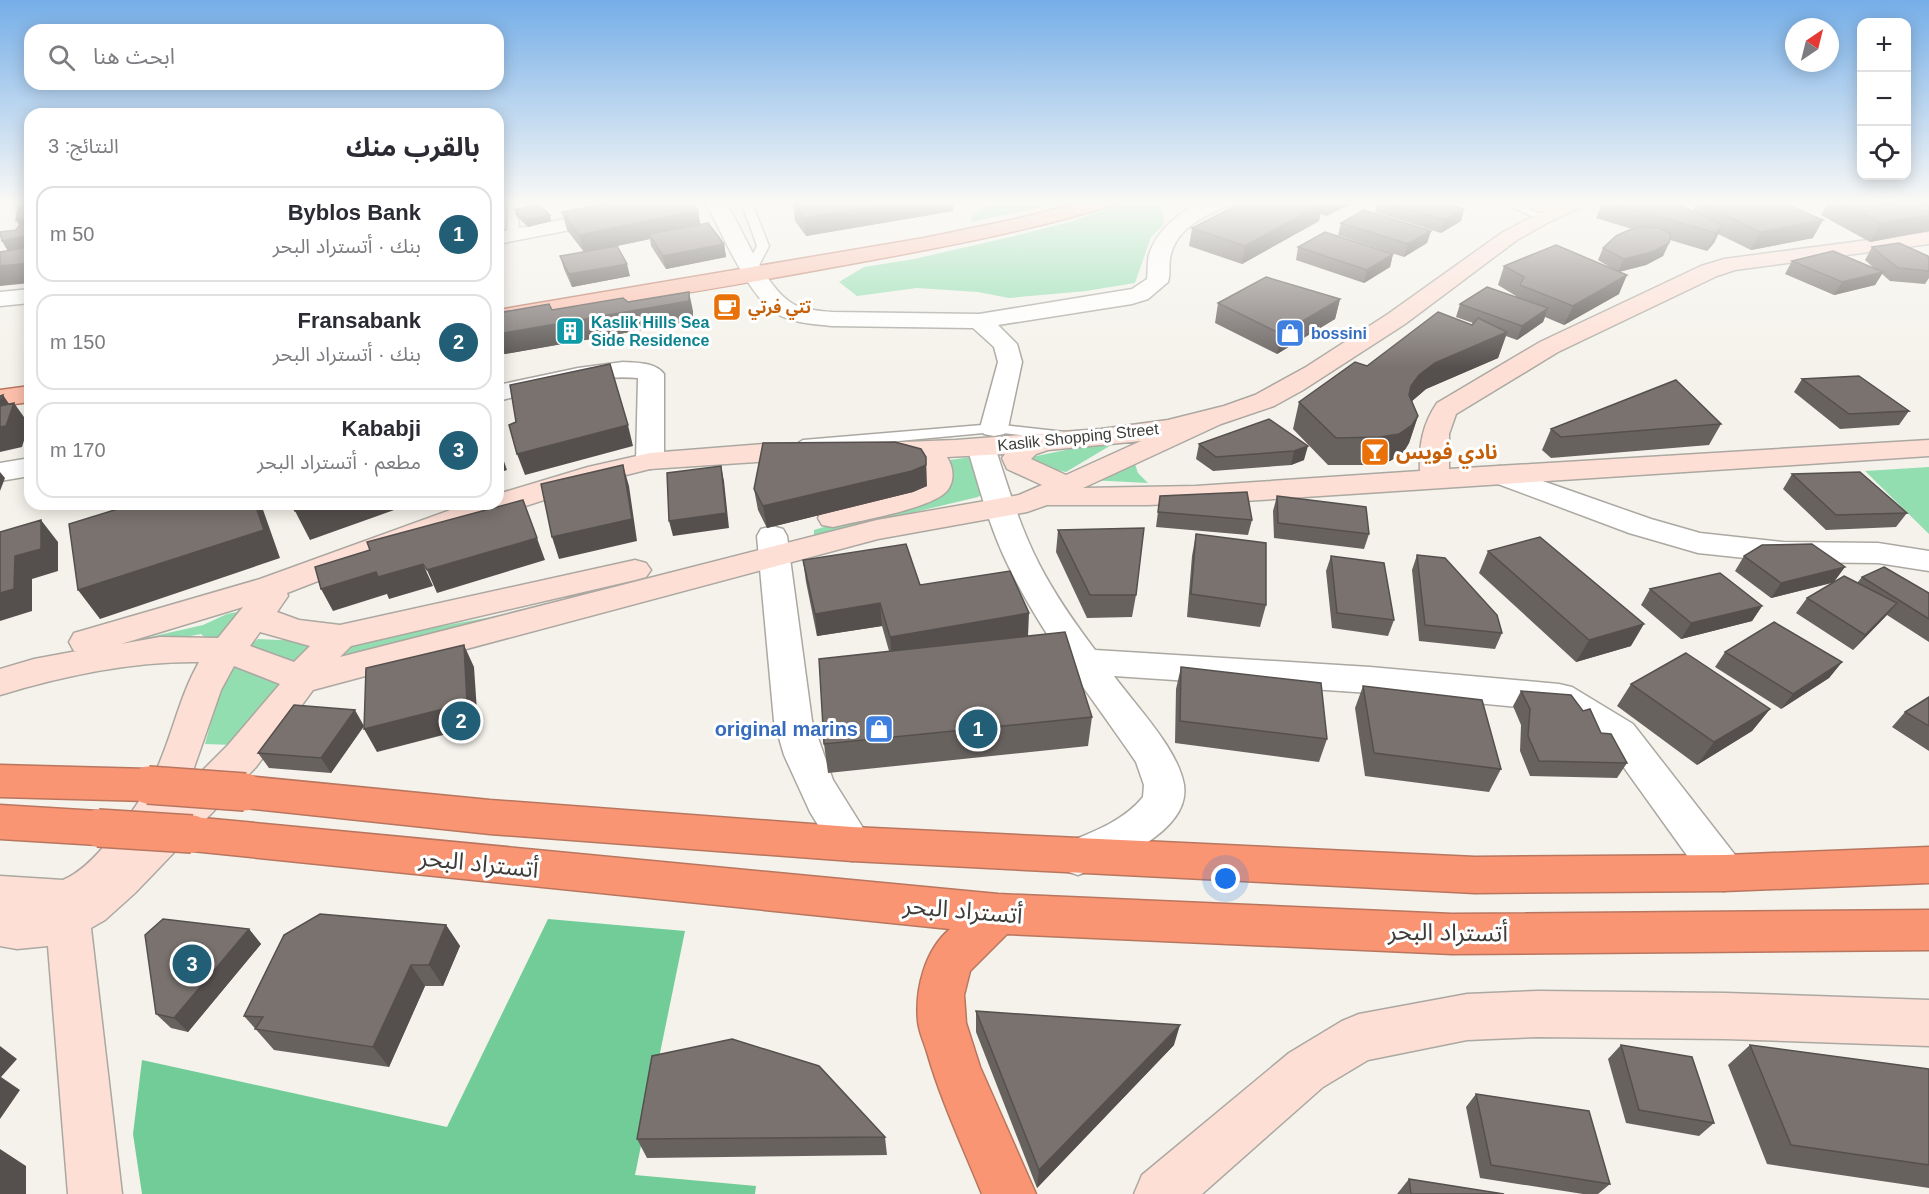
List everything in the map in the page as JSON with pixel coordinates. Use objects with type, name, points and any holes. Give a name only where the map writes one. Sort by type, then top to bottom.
[{"type":"highway","points":[[0,765],[62,774],[87,783]]},
{"type":"highway","points":[[0,781],[148,785],[244,792],[490,817],[852,844],[1078,857],[1475,874],[1724,873],[1929,865]]},
{"type":"highway","name":"أتستراد البحر","points":[[0,822],[192,834],[998,914],[1452,934],[1929,930]]},
{"type":"highway","points":[[998,914],[960,948],[949,963],[940,995],[942,1023],[957,1071],[1009,1194]]},
{"type":"main road","points":[[504,316],[845,257]]},
{"type":"main road","name":"Kaslik Shopping Street","points":[[504,502],[650,461],[764,452],[920,451],[987,437],[1044,442],[1087,440],[1211,419],[1261,403],[1294,385],[1388,324],[1483,257]]},
{"type":"main road","points":[[1435,479],[1437,422],[1446,409],[1549,347],[1709,271],[1732,264],[1787,257]]},
{"type":"main road","points":[[0,398],[24,395]]},
{"type":"main road","points":[[260,609],[260,618],[285,630],[340,637],[555,589],[774,546],[1001,509],[1055,491],[1211,419]]},
{"type":"main road","points":[[1044,442],[1021,451],[1016,458],[1017,463],[1055,491],[1151,497],[1245,494],[1435,479],[1929,448]]},
{"type":"main road","points":[[0,682],[34,672],[126,653],[160,649],[226,650],[301,678],[310,678],[401,656],[774,546],[926,493],[935,486],[939,476],[938,469],[933,457],[920,451]]},
{"type":"main road","name":"Kaslik Shopping Street","points":[[321,569],[430,526],[479,510]]},
{"type":"main road","points":[[0,895],[40,899],[66,898],[86,890],[102,877],[151,819],[174,775],[203,690],[214,667],[226,650],[267,599],[321,569]]},
{"type":"main road","points":[[0,677],[65,649],[272,587],[321,569]]},
{"type":"main road","points":[[0,926],[17,929],[41,927],[68,919],[90,906],[154,847],[242,756],[295,690],[301,678],[324,651],[340,637]]},
{"type":"main road","points":[[126,653],[171,668],[188,677],[203,690]]},
{"type":"main road","points":[[68,919],[95,1194]]},
{"type":"main road","points":[[1161,1194],[1306,1071],[1359,1038],[1467,1017],[1538,1014],[1726,1016],[1929,1023]]},
{"type":"street","points":[[746,257],[754,272],[780,307],[810,317],[854,320],[979,321],[1103,303],[1140,294],[1157,282],[1160,257]]},
{"type":"street","points":[[0,299],[24,297]]},
{"type":"street","points":[[979,321],[1005,344],[1010,362],[987,437],[1001,509],[1029,577],[1044,603],[1145,747],[1161,773],[1164,785],[1164,797],[1151,818],[1120,837],[1078,857]]},
{"type":"street","points":[[504,392],[614,370],[644,370],[651,374],[652,387],[650,461]]},
{"type":"street","points":[[0,472],[24,468]]},
{"type":"street","points":[[1500,475],[1640,526],[1698,543],[1783,552],[1878,553],[1929,561]]},
{"type":"street","points":[[774,546],[793,721],[799,745],[819,795],[852,844]]},
{"type":"street","points":[[1086,662],[1370,680],[1559,697],[1620,734],[1724,873]]},
{"type":"lane","points":[[754,272],[760,257]]},
{"type":"lane","points":[[764,452],[809,444],[987,437],[1041,431],[1087,440]]},
{"type":"green space","points":[[924,257],[1144,257],[1135,283],[1086,291],[1009,298],[978,292],[917,288],[857,296],[839,282],[864,267]]},
{"type":"green space","points":[[1123,438],[1066,472],[1042,467],[1027,458]]},
{"type":"green space","points":[[978,456],[989,489],[978,497],[814,536],[814,530],[940,492],[950,460]]},
{"type":"green space","points":[[1134,461],[1138,473],[1148,483],[1089,480]]},
{"type":"green space","points":[[1929,467],[1929,534],[1865,471]]},
{"type":"green space","points":[[237,612],[241,618],[220,638],[208,640],[201,634],[141,645],[141,639],[203,625]]},
{"type":"green space","points":[[502,615],[497,624],[336,663],[344,644]]},
{"type":"green space","points":[[258,639],[324,642],[303,657],[289,661],[275,658],[252,647]]},
{"type":"green space","points":[[227,663],[282,681],[233,745],[205,744]]},
{"type":"green space","points":[[548,919],[685,931],[635,1175],[756,1186],[755,1194],[142,1194],[133,1134],[142,1060],[447,1127]]},
{"type":"building","points":[[0,257],[24,257],[24,264],[0,266]]},
{"type":"building","points":[[560,257],[623,257],[627,264],[569,274]]},
{"type":"building","points":[[1327,257],[1389,257],[1367,270]]},
{"type":"building","points":[[1527,257],[1584,257],[1627,275],[1573,306],[1520,285],[1524,277],[1504,266]]},
{"type":"building","points":[[1810,257],[1847,257],[1883,272],[1842,282],[1792,261]]},
{"type":"building","points":[[1884,257],[1928,257],[1929,259],[1929,271],[1898,268]]},
{"type":"building","points":[[1266,277],[1340,299],[1281,334],[1218,303]]},
{"type":"building","points":[[1487,287],[1548,308],[1522,326],[1460,304]]},
{"type":"building","points":[[689,292],[689,301],[504,333],[504,312],[549,304],[552,310],[623,298],[628,302]]},
{"type":"building","points":[[1438,312],[1472,325],[1478,318],[1507,332],[1435,363],[1419,375],[1411,386],[1409,395],[1418,416],[1412,425],[1399,434],[1336,438],[1299,402],[1355,362],[1367,366]]},
{"type":"building","points":[[610,364],[628,425],[517,454],[509,425],[516,422],[510,385]]},
{"type":"building","points":[[1859,376],[1909,411],[1849,414],[1802,379]]},
{"type":"building","points":[[1676,380],[1721,424],[1561,437],[1551,429]]},
{"type":"building","points":[[14,403],[6,426],[0,427],[0,406]]},
{"type":"building","points":[[1269,419],[1308,446],[1294,451],[1216,457],[1199,444]]},
{"type":"building","points":[[895,442],[921,449],[926,457],[926,465],[912,471],[763,506],[754,489],[763,443]]},
{"type":"building","points":[[623,465],[632,519],[552,537],[541,484]]},
{"type":"building","points":[[721,466],[726,513],[669,521],[667,473]]},
{"type":"building","points":[[1860,472],[1907,513],[1836,515],[1792,474]]},
{"type":"building","points":[[1247,492],[1252,520],[1158,512],[1160,496]]},
{"type":"building","points":[[1277,496],[1366,507],[1369,534],[1278,523]]},
{"type":"building","points":[[523,500],[537,538],[427,570],[423,564],[378,577],[376,572],[321,589],[315,567],[370,550],[367,542],[486,510],[504,510],[504,505]]},
{"type":"building","points":[[114,510],[257,510],[264,530],[78,590],[69,524]]},
{"type":"building","points":[[41,520],[41,549],[15,556],[14,589],[0,593],[0,532]]},
{"type":"building","points":[[1144,528],[1136,595],[1090,595],[1058,530]]},
{"type":"building","points":[[1196,534],[1266,543],[1266,605],[1191,594]]},
{"type":"building","points":[[1540,537],[1644,624],[1589,640],[1488,551]]},
{"type":"building","points":[[906,544],[920,585],[1010,571],[1029,613],[890,637],[880,603],[815,614],[803,560]]},
{"type":"building","points":[[1812,544],[1845,567],[1781,583],[1744,556],[1762,545]]},
{"type":"building","points":[[1417,555],[1445,558],[1497,615],[1502,633],[1425,625]]},
{"type":"building","points":[[1331,556],[1384,563],[1394,620],[1337,613]]},
{"type":"building","points":[[1884,567],[1929,593],[1929,619],[1862,577]]},
{"type":"building","points":[[1720,573],[1762,606],[1691,623],[1650,589]]},
{"type":"building","points":[[1844,576],[1897,603],[1865,635],[1807,598]]},
{"type":"building","points":[[1774,622],[1842,662],[1793,694],[1725,652]]},
{"type":"building","points":[[1065,632],[1092,717],[824,744],[819,659]]},
{"type":"building","points":[[464,645],[467,703],[364,729],[366,668]]},
{"type":"building","points":[[1686,653],[1770,709],[1714,742],[1631,684]]},
{"type":"building","points":[[1181,667],[1321,683],[1327,739],[1180,721]]},
{"type":"building","points":[[1363,686],[1482,700],[1501,769],[1374,753]]},
{"type":"building","points":[[1521,691],[1571,695],[1583,711],[1590,709],[1601,733],[1611,734],[1627,763],[1539,761],[1528,736],[1530,709]]},
{"type":"building","points":[[1929,697],[1929,726],[1905,712]]},
{"type":"building","points":[[294,705],[355,710],[321,758],[258,753]]},
{"type":"building","points":[[320,914],[446,925],[429,965],[411,965],[373,1047],[255,1029],[263,1017],[244,1016],[284,935]]},
{"type":"building","points":[[163,919],[249,929],[174,1018],[156,1014],[145,935]]},
{"type":"building","points":[[976,1011],[1180,1025],[1039,1170]]},
{"type":"building","points":[[732,1039],[819,1066],[885,1137],[637,1139],[652,1056]]},
{"type":"building","points":[[1621,1045],[1692,1057],[1714,1123],[1639,1110]]},
{"type":"building","points":[[1750,1045],[1929,1069],[1929,1165],[1791,1145]]},
{"type":"building","points":[[1476,1094],[1589,1111],[1610,1184],[1491,1165]]},
{"type":"building","points":[[1409,1179],[1504,1194],[1411,1194]]},
{"type":"place","name":"تتي فرتي","points":[[727,307]]},
{"type":"place","name":"Kaslik Hills Sea Side Residence","points":[[570,331]]},
{"type":"place","name":"bossini","points":[[1290,333]]},
{"type":"place","name":"نادي فويس","points":[[1375,452]]},
{"type":"place","name":"Fransabank","points":[[461,721]]},
{"type":"place","name":"original marins","points":[[879,729]]},
{"type":"place","name":"Byblos Bank","points":[[978,729]]},
{"type":"place","name":"Kababji","points":[[192,964]]}]
